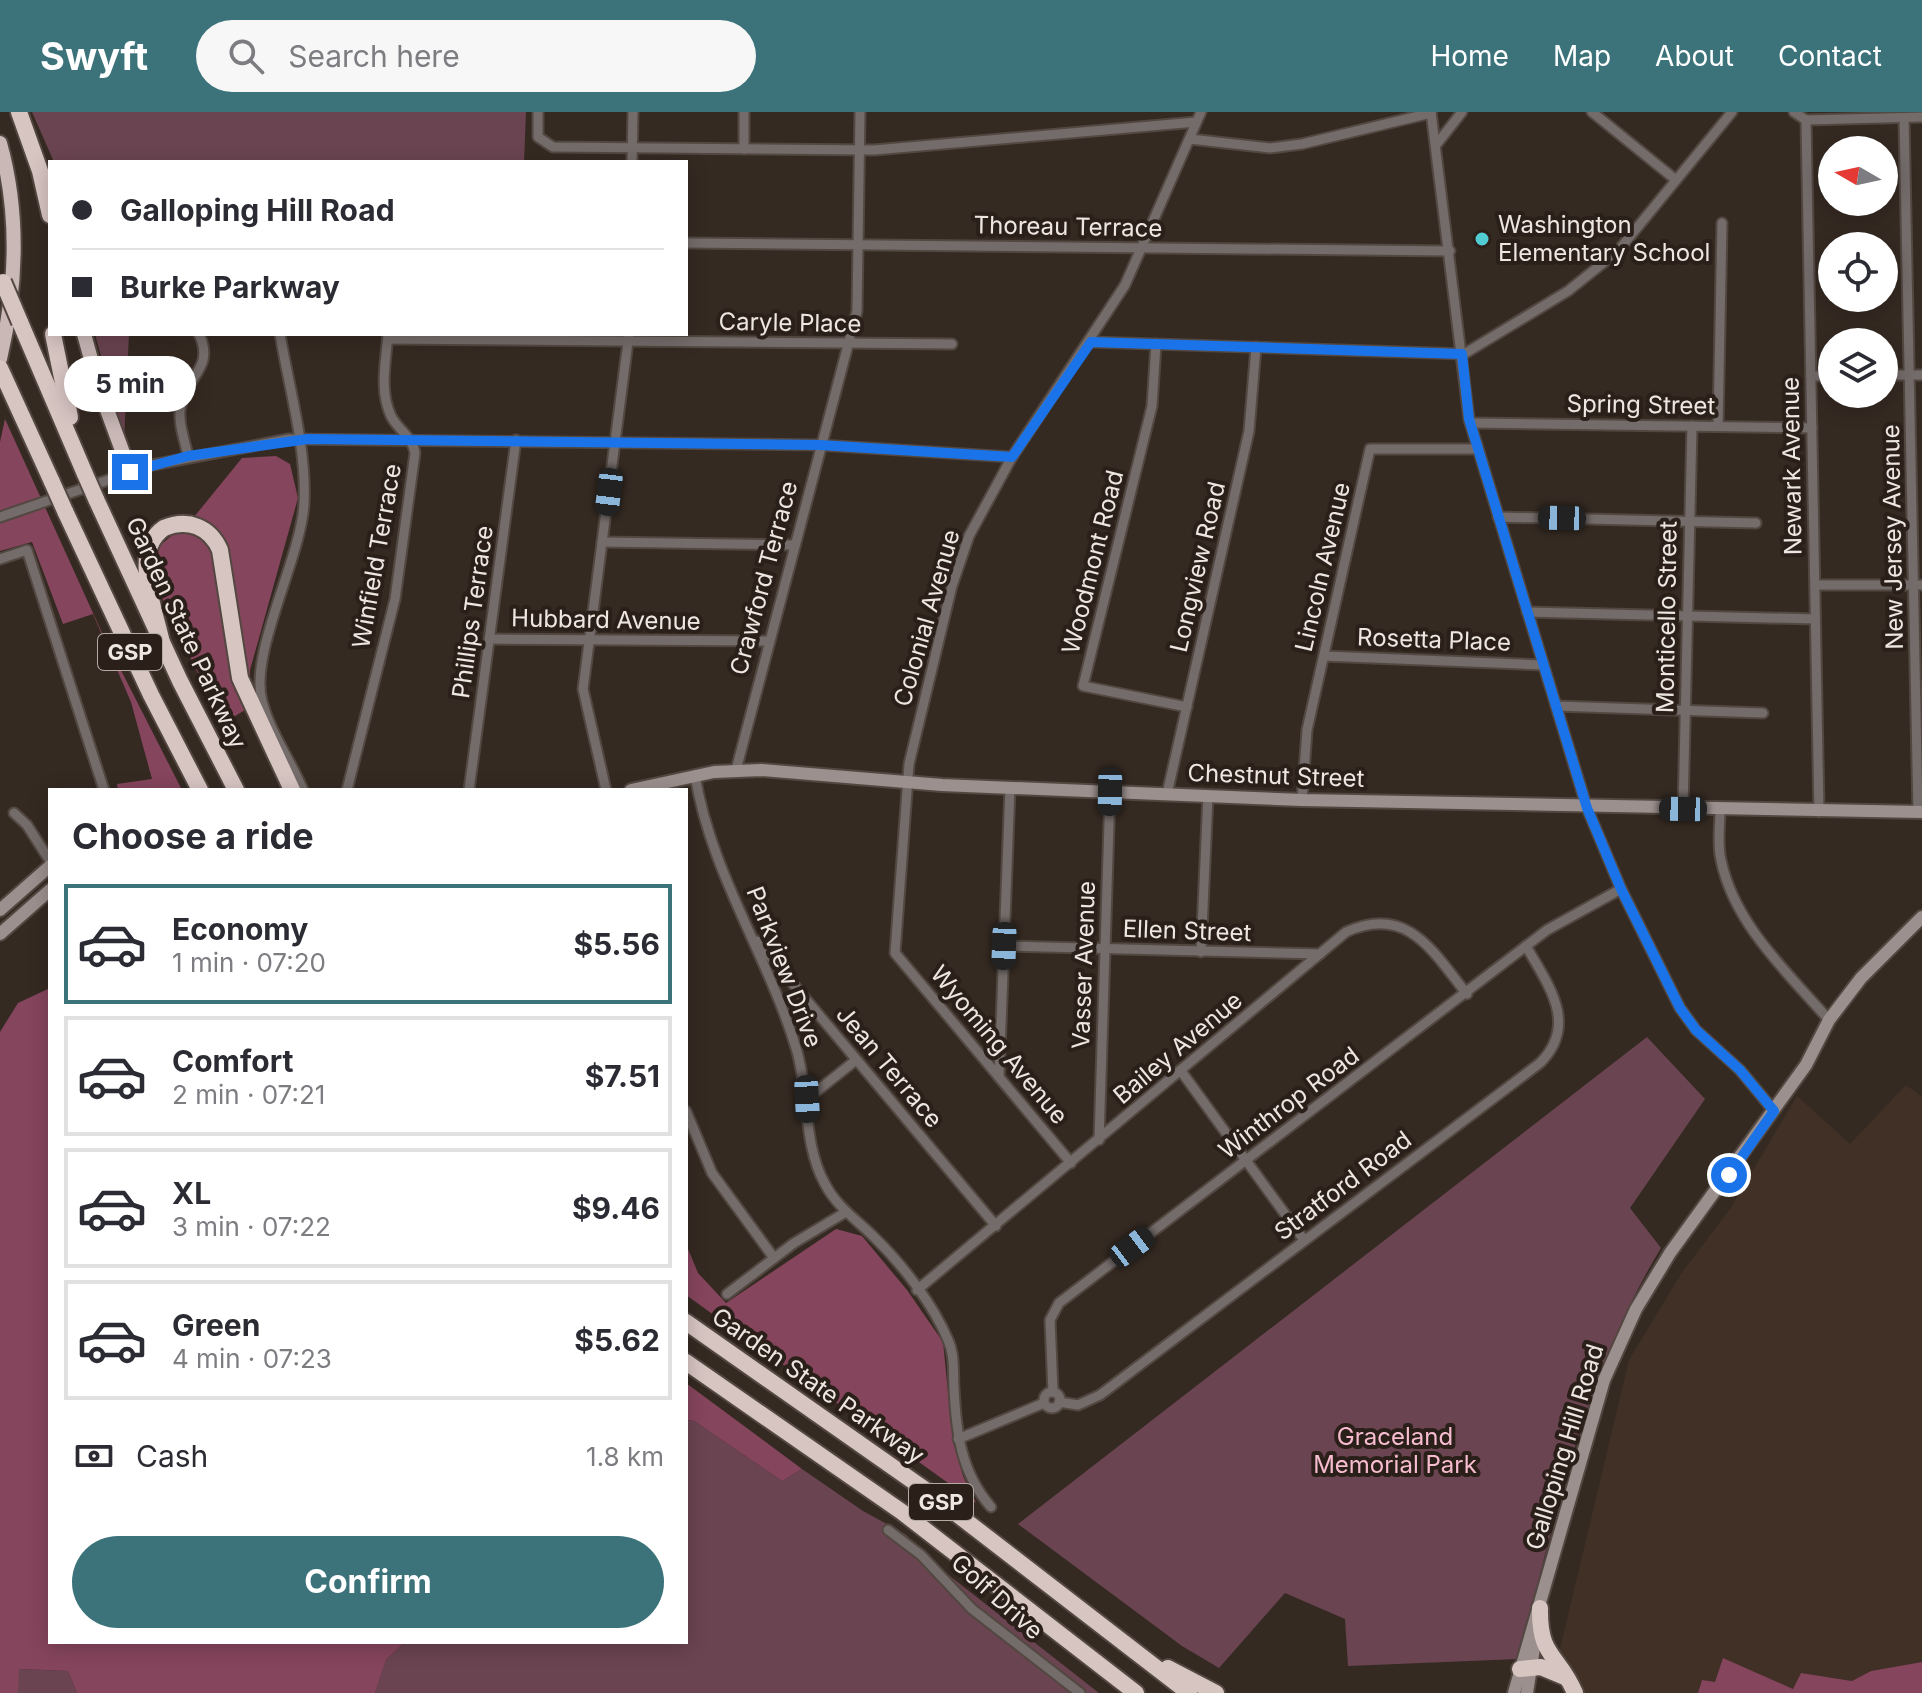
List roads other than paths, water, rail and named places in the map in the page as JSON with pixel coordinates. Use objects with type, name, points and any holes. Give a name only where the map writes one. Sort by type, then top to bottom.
[{"type":"highway","points":[[20,112],[48,173]]},
{"type":"highway","points":[[20,112],[48,206]]},
{"type":"highway","points":[[0,143],[10,187],[15,251],[12,302],[0,359]]},
{"type":"highway","name":"Garden State Parkway","points":[[1,279],[162,643],[235,788]]},
{"type":"highway","points":[[53,336],[83,468]]},
{"type":"highway","points":[[85,336],[99,388],[130,472]]},
{"type":"highway","name":"GSP","points":[[4,375],[141,675],[199,788]]},
{"type":"highway","points":[[162,643],[146,569],[146,550],[164,528],[194,525],[208,532],[220,550],[238,673],[291,788]]},
{"type":"highway","name":"Garden State Parkway","points":[[688,1323],[936,1498],[1189,1693]]},
{"type":"highway","name":"GSP","points":[[688,1363],[902,1512],[1136,1693]]},
{"type":"highway","points":[[1540,1608],[1543,1644],[1574,1691]]},
{"type":"highway","points":[[1107,1632],[1216,1693]]},
{"type":"highway","points":[[1526,1668],[1557,1672],[1574,1691]]},
{"type":"main road","name":"Chestnut Street","points":[[640,788],[695,775],[736,770],[1010,788],[1302,800],[1587,808],[1920,812]]},
{"type":"main road","points":[[0,910],[48,866]]},
{"type":"main road","points":[[0,934],[48,892]]},
{"type":"main road","name":"Galloping Hill Road","points":[[1514,1693],[1526,1668],[1590,1424],[1624,1332],[1670,1253],[1806,1065],[1829,1020],[1861,978],[1922,917]]},
{"type":"main road","name":"Galloping Hill Road","points":[[1526,1668],[1527,1693]]},
{"type":"street","points":[[538,112],[538,137],[544,145],[553,147],[859,151],[1196,122]]},
{"type":"street","points":[[632,160],[633,112]]},
{"type":"street","points":[[744,112],[744,149]]},
{"type":"street","name":"Crawford Terrace","points":[[736,770],[858,308],[860,112]]},
{"type":"street","name":"Colonial Avenue","points":[[895,953],[909,764],[952,586],[984,505],[1125,285],[1201,112]]},
{"type":"street","points":[[1436,145],[1462,112]]},
{"type":"street","points":[[1091,342],[1462,354],[1568,291],[1618,251],[1732,112]]},
{"type":"street","points":[[1794,112],[1806,120],[1922,117]]},
{"type":"street","points":[[1190,139],[1270,148],[1302,144],[1431,113],[1471,423],[1587,808],[1621,889],[1680,1008],[1696,1030],[1740,1070],[1774,1111]]},
{"type":"street","points":[[1595,113],[1676,180]]},
{"type":"street","name":"New Jersey Avenue","points":[[1904,118],[1918,585],[1920,812]]},
{"type":"street","name":"Newark Avenue","points":[[1806,120],[1819,812]]},
{"type":"street","points":[[1718,426],[1722,223]]},
{"type":"street","name":"Thoreau Terrace","points":[[688,243],[1450,251]]},
{"type":"street","points":[[188,456],[180,409],[204,363],[205,351],[200,336]]},
{"type":"street","points":[[280,336],[304,490],[303,515],[271,627],[260,689],[266,712],[302,788]]},
{"type":"street","name":"Caryle Place","points":[[388,336],[629,337],[952,344]]},
{"type":"street","name":"Winfield Terrace","points":[[348,788],[395,599],[415,453],[411,440],[397,427],[385,397],[388,336]]},
{"type":"street","points":[[606,788],[583,695],[629,337]]},
{"type":"street","name":"Woodmont Road","points":[[1156,344],[1152,406],[1083,686],[1187,707]]},
{"type":"street","name":"Longview Road","points":[[1167,794],[1249,431],[1256,347]]},
{"type":"street","points":[[1898,375],[1922,375]]},
{"type":"street","points":[[1811,376],[1818,376]]},
{"type":"street","name":"Spring Street","points":[[1471,423],[1812,428]]},
{"type":"street","name":"Monticello Street","points":[[1683,809],[1692,426]]},
{"type":"street","points":[[0,517],[130,472],[188,456],[297,439],[820,445],[1012,457]]},
{"type":"street","name":"Phillips Terrace","points":[[469,788],[516,440]]},
{"type":"street","name":"Lincoln Avenue","points":[[1302,800],[1307,730],[1370,449],[1478,449]]},
{"type":"street","points":[[1498,517],[1756,523]]},
{"type":"street","points":[[602,542],[795,545]]},
{"type":"street","points":[[0,559],[27,550],[103,788]]},
{"type":"street","points":[[1815,585],[1918,585]]},
{"type":"street","points":[[1527,612],[1815,619]]},
{"type":"street","name":"Hubbard Avenue","points":[[490,639],[769,641]]},
{"type":"street","name":"Rosetta Place","points":[[1324,656],[1543,665]]},
{"type":"street","points":[[1556,706],[1763,713]]},
{"type":"street","name":"Parkview Drive","points":[[695,775],[708,831],[794,1041],[807,1099],[816,1163],[829,1191],[846,1212],[881,1243],[943,1330],[952,1350],[958,1439],[974,1483],[991,1507]]},
{"type":"street","points":[[999,1077],[1010,788]]},
{"type":"street","name":"Vasser Avenue","points":[[1099,1140],[1110,792]]},
{"type":"street","points":[[1201,952],[1208,795]]},
{"type":"street","points":[[1720,810],[1721,863],[1749,923],[1762,946],[1829,1020]]},
{"type":"street","points":[[14,813],[27,825],[48,861]]},
{"type":"street","name":"Winthrop Road","points":[[1053,1392],[1050,1320],[1055,1307],[1526,946],[1621,889]]},
{"type":"street","name":"Bailey Avenue","points":[[917,1290],[1320,954],[1358,926],[1378,923],[1398,926],[1421,939],[1467,994]]},
{"type":"street","name":"Jean Terrace","points":[[751,933],[996,1226]]},
{"type":"street","name":"Ellen Street","points":[[1004,946],[1320,954]]},
{"type":"street","name":"Stratford Road","points":[[1059,1402],[1078,1405],[1100,1395],[1548,1055],[1560,1029],[1559,1006],[1526,946]]},
{"type":"street","name":"Wyoming Avenue","points":[[895,953],[1071,1163]]},
{"type":"street","points":[[807,1099],[856,1060]]},
{"type":"street","points":[[1181,1071],[1304,1240]]},
{"type":"street","points":[[688,1116],[716,1179],[774,1258]]},
{"type":"street","points":[[727,1294],[774,1258],[846,1212]]},
{"type":"street","points":[[1053,1392],[1058,1395],[1059,1402],[1051,1408],[1044,1403],[1045,1394],[1053,1392]]},
{"type":"street","points":[[958,1439],[1044,1403]]},
{"type":"street","name":"Golf Drive","points":[[888,1530],[921,1555],[972,1609],[1080,1693]]},
{"type":"place","name":"Washington Elementary School","points":[[1482,239]]},
{"type":"park label","name":"Graceland Memorial Park","points":[[1395,1451]]}]
